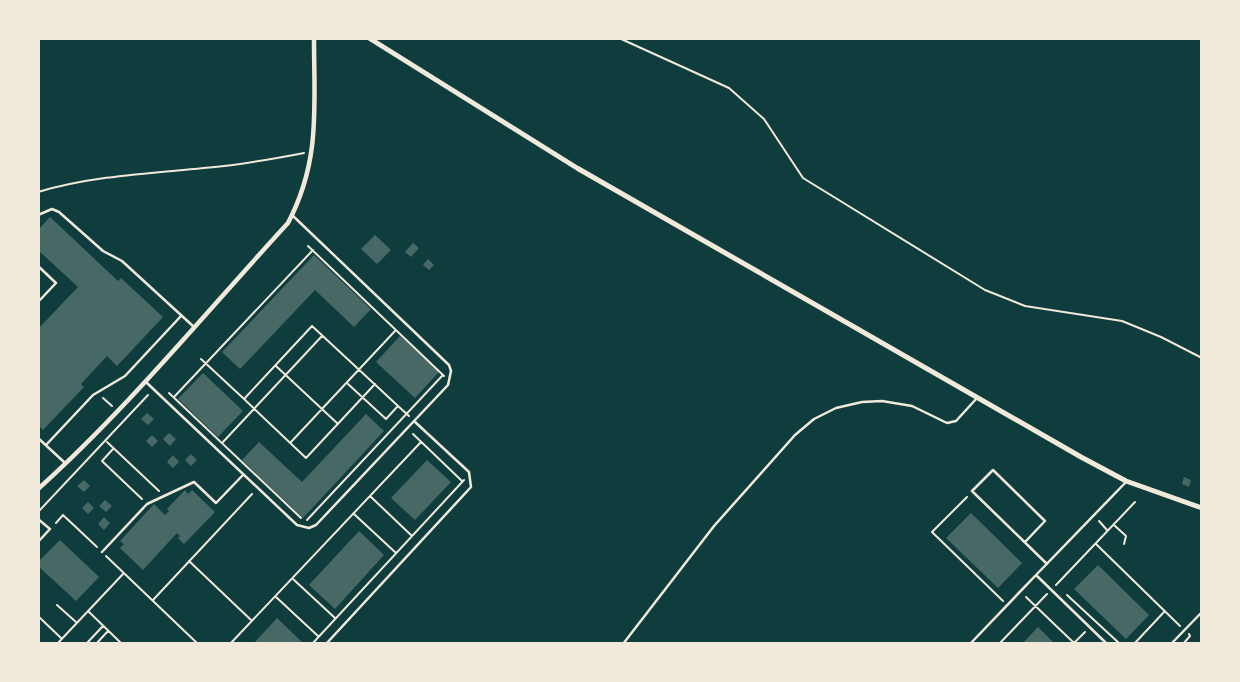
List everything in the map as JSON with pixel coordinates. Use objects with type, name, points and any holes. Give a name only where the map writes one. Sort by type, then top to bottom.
[{"type":"street","points":[[38,489],[66,464],[288,223],[312,160],[314,38]]},
{"type":"street","points":[[369,38],[577,168],[977,398],[1126,481],[1202,508]]},
{"type":"lane","points":[[38,215],[52,209],[59,212],[103,251],[122,261],[194,327]]},
{"type":"lane","points":[[144,381],[303,528],[316,525],[450,381],[452,371],[449,365],[292,215]]},
{"type":"lane","points":[[38,266],[56,283],[38,302]]},
{"type":"lane","points":[[46,445],[97,392],[125,376],[181,316]]},
{"type":"lane","points":[[623,643],[714,526],[795,435],[814,419],[836,408],[882,401],[912,406],[947,423],[956,421],[977,398]]},
{"type":"lane","points":[[326,643],[471,487],[470,475],[414,421]]},
{"type":"lane","points":[[38,438],[66,464]]},
{"type":"lane","points":[[1025,542],[1045,521],[993,470],[972,491],[1047,564]]},
{"type":"lane","points":[[102,552],[147,504],[194,482],[216,503],[243,475]]},
{"type":"lane","points":[[970,643],[1126,481]]},
{"type":"lane","points":[[38,519],[50,529],[38,542]]},
{"type":"lane","points":[[1037,575],[1107,643]]},
{"type":"lane","points":[[1171,643],[1202,612]]},
{"type":"path","points":[[619,38],[729,88],[764,119],[803,178],[985,290],[1025,306],[1122,321],[1202,358]]},
{"type":"path","points":[[38,192],[85,181],[163,170],[224,166],[306,153]]},
{"type":"path","points":[[308,246],[450,381]]},
{"type":"path","points":[[174,397],[313,250]]},
{"type":"path","points":[[244,399],[312,326],[403,411]]},
{"type":"path","points":[[290,443],[397,330]]},
{"type":"path","points":[[222,443],[323,336]]},
{"type":"path","points":[[201,359],[306,458],[375,384]]},
{"type":"path","points":[[275,365],[338,424]]},
{"type":"path","points":[[305,522],[443,375]]},
{"type":"path","points":[[347,383],[386,419],[398,406]]},
{"type":"path","points":[[38,512],[153,390]]},
{"type":"path","points":[[97,392],[111,405]]},
{"type":"path","points":[[169,393],[311,527]]},
{"type":"path","points":[[407,429],[463,482]]},
{"type":"path","points":[[106,440],[165,496]]},
{"type":"path","points":[[230,643],[421,442]]},
{"type":"path","points":[[114,449],[102,461],[147,504]]},
{"type":"path","points":[[312,643],[470,475]]},
{"type":"path","points":[[152,600],[257,488]]},
{"type":"path","points":[[972,491],[932,532],[1007,605]]},
{"type":"path","points":[[370,496],[412,536]]},
{"type":"path","points":[[999,643],[1135,502]]},
{"type":"path","points":[[353,513],[396,553]]},
{"type":"path","points":[[50,529],[63,515],[198,643]]},
{"type":"path","points":[[1093,516],[1108,530]]},
{"type":"path","points":[[1114,524],[1126,536],[1124,544]]},
{"type":"path","points":[[1095,543],[1190,636],[1183,643]]},
{"type":"path","points":[[189,561],[252,621]]},
{"type":"path","points":[[57,643],[124,573]]},
{"type":"path","points":[[292,578],[335,618]]},
{"type":"path","points":[[1020,591],[1074,643],[1089,626]]},
{"type":"path","points":[[1065,593],[1120,643]]},
{"type":"path","points":[[275,596],[318,636]]},
{"type":"path","points":[[57,605],[77,623]]},
{"type":"path","points":[[88,611],[122,643]]},
{"type":"path","points":[[1134,643],[1165,611]]},
{"type":"path","points":[[38,616],[62,639]]},
{"type":"path","points":[[88,643],[103,626]]},
{"type":"path","points":[[96,643],[109,630]]},
{"type":"building","points":[[50,217],[118,281],[121,278],[163,317],[117,366],[107,356],[81,384],[84,387],[43,430],[38,425],[38,329],[78,287],[38,250],[38,230]]},
{"type":"building","points":[[375,235],[391,250],[377,264],[361,249]]},
{"type":"building","points":[[413,243],[419,248],[411,257],[405,252]]},
{"type":"building","points":[[314,255],[371,309],[354,327],[315,290],[240,369],[222,352]]},
{"type":"building","points":[[428,259],[434,265],[429,270],[423,265]]},
{"type":"building","points":[[400,336],[439,372],[415,398],[376,362]]},
{"type":"building","points":[[203,373],[243,411],[218,437],[178,399]]},
{"type":"building","points":[[147,413],[154,419],[148,425],[141,419]]},
{"type":"building","points":[[366,414],[384,431],[303,518],[242,460],[259,442],[302,482]]},
{"type":"building","points":[[169,433],[176,439],[170,446],[163,439]]},
{"type":"building","points":[[152,435],[158,441],[152,447],[146,441]]},
{"type":"building","points":[[191,454],[197,460],[191,466],[185,460]]},
{"type":"building","points":[[173,455],[179,462],[173,468],[167,462]]},
{"type":"building","points":[[427,460],[451,482],[415,520],[391,498]]},
{"type":"building","points":[[1184,477],[1191,480],[1189,487],[1182,484]]},
{"type":"building","points":[[84,480],[90,486],[84,492],[77,486]]},
{"type":"building","points":[[185,490],[188,494],[192,490],[215,512],[184,544],[177,533],[143,570],[120,548],[124,544],[120,541],[154,504],[165,515],[169,511],[167,509]]},
{"type":"building","points":[[105,500],[112,506],[106,512],[99,506]]},
{"type":"building","points":[[88,502],[94,508],[88,514],[82,508]]},
{"type":"building","points":[[971,513],[1022,563],[998,588],[946,538]]},
{"type":"building","points":[[104,517],[110,523],[104,530],[98,524]]},
{"type":"building","points":[[359,531],[384,555],[335,609],[309,585]]},
{"type":"building","points":[[60,540],[99,577],[76,601],[38,566],[38,562]]},
{"type":"building","points":[[1098,565],[1149,615],[1126,639],[1074,589]]},
{"type":"building","points":[[277,618],[301,644],[253,644]]},
{"type":"building","points":[[1038,627],[1055,644],[1022,644]]}]
